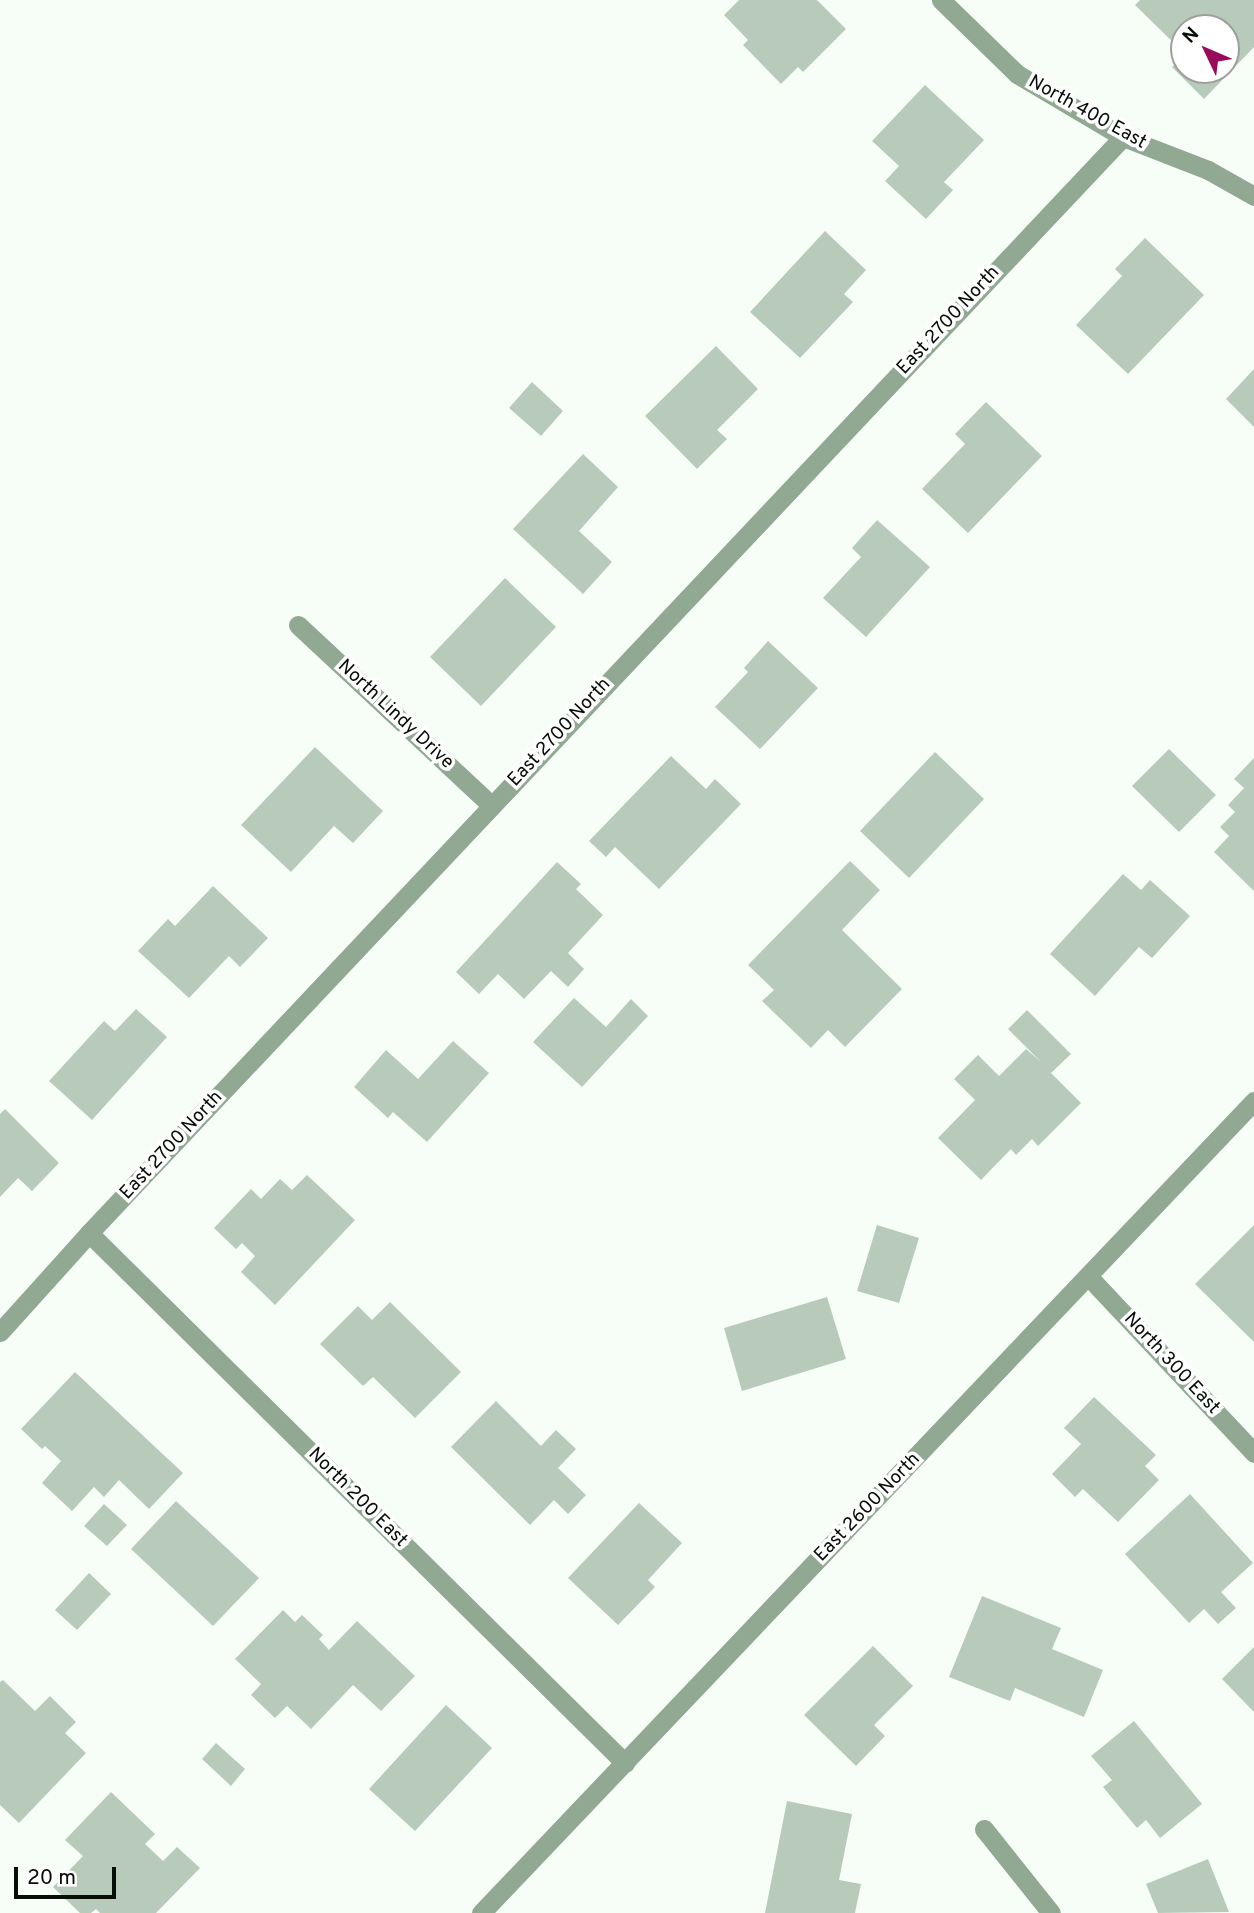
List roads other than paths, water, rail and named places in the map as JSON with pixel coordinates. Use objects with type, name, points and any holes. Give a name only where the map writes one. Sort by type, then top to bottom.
[{"type":"street","name":"North 400 East","points":[[940,0],[1017,74],[1123,137],[1208,170],[1254,196]]},
{"type":"street","name":"East 2700 North","points":[[0,1332],[89,1233],[1123,137]]},
{"type":"street","name":"North Lindy Drive","points":[[298,625],[492,806]]},
{"type":"street","name":"East 2600 North","points":[[481,1913],[1254,1101]]},
{"type":"street","name":"North 200 East","points":[[89,1233],[625,1763]]},
{"type":"street","name":"North 300 East","points":[[1088,1276],[1254,1453]]},
{"type":"street","points":[[984,1829],[1051,1913]]}]
